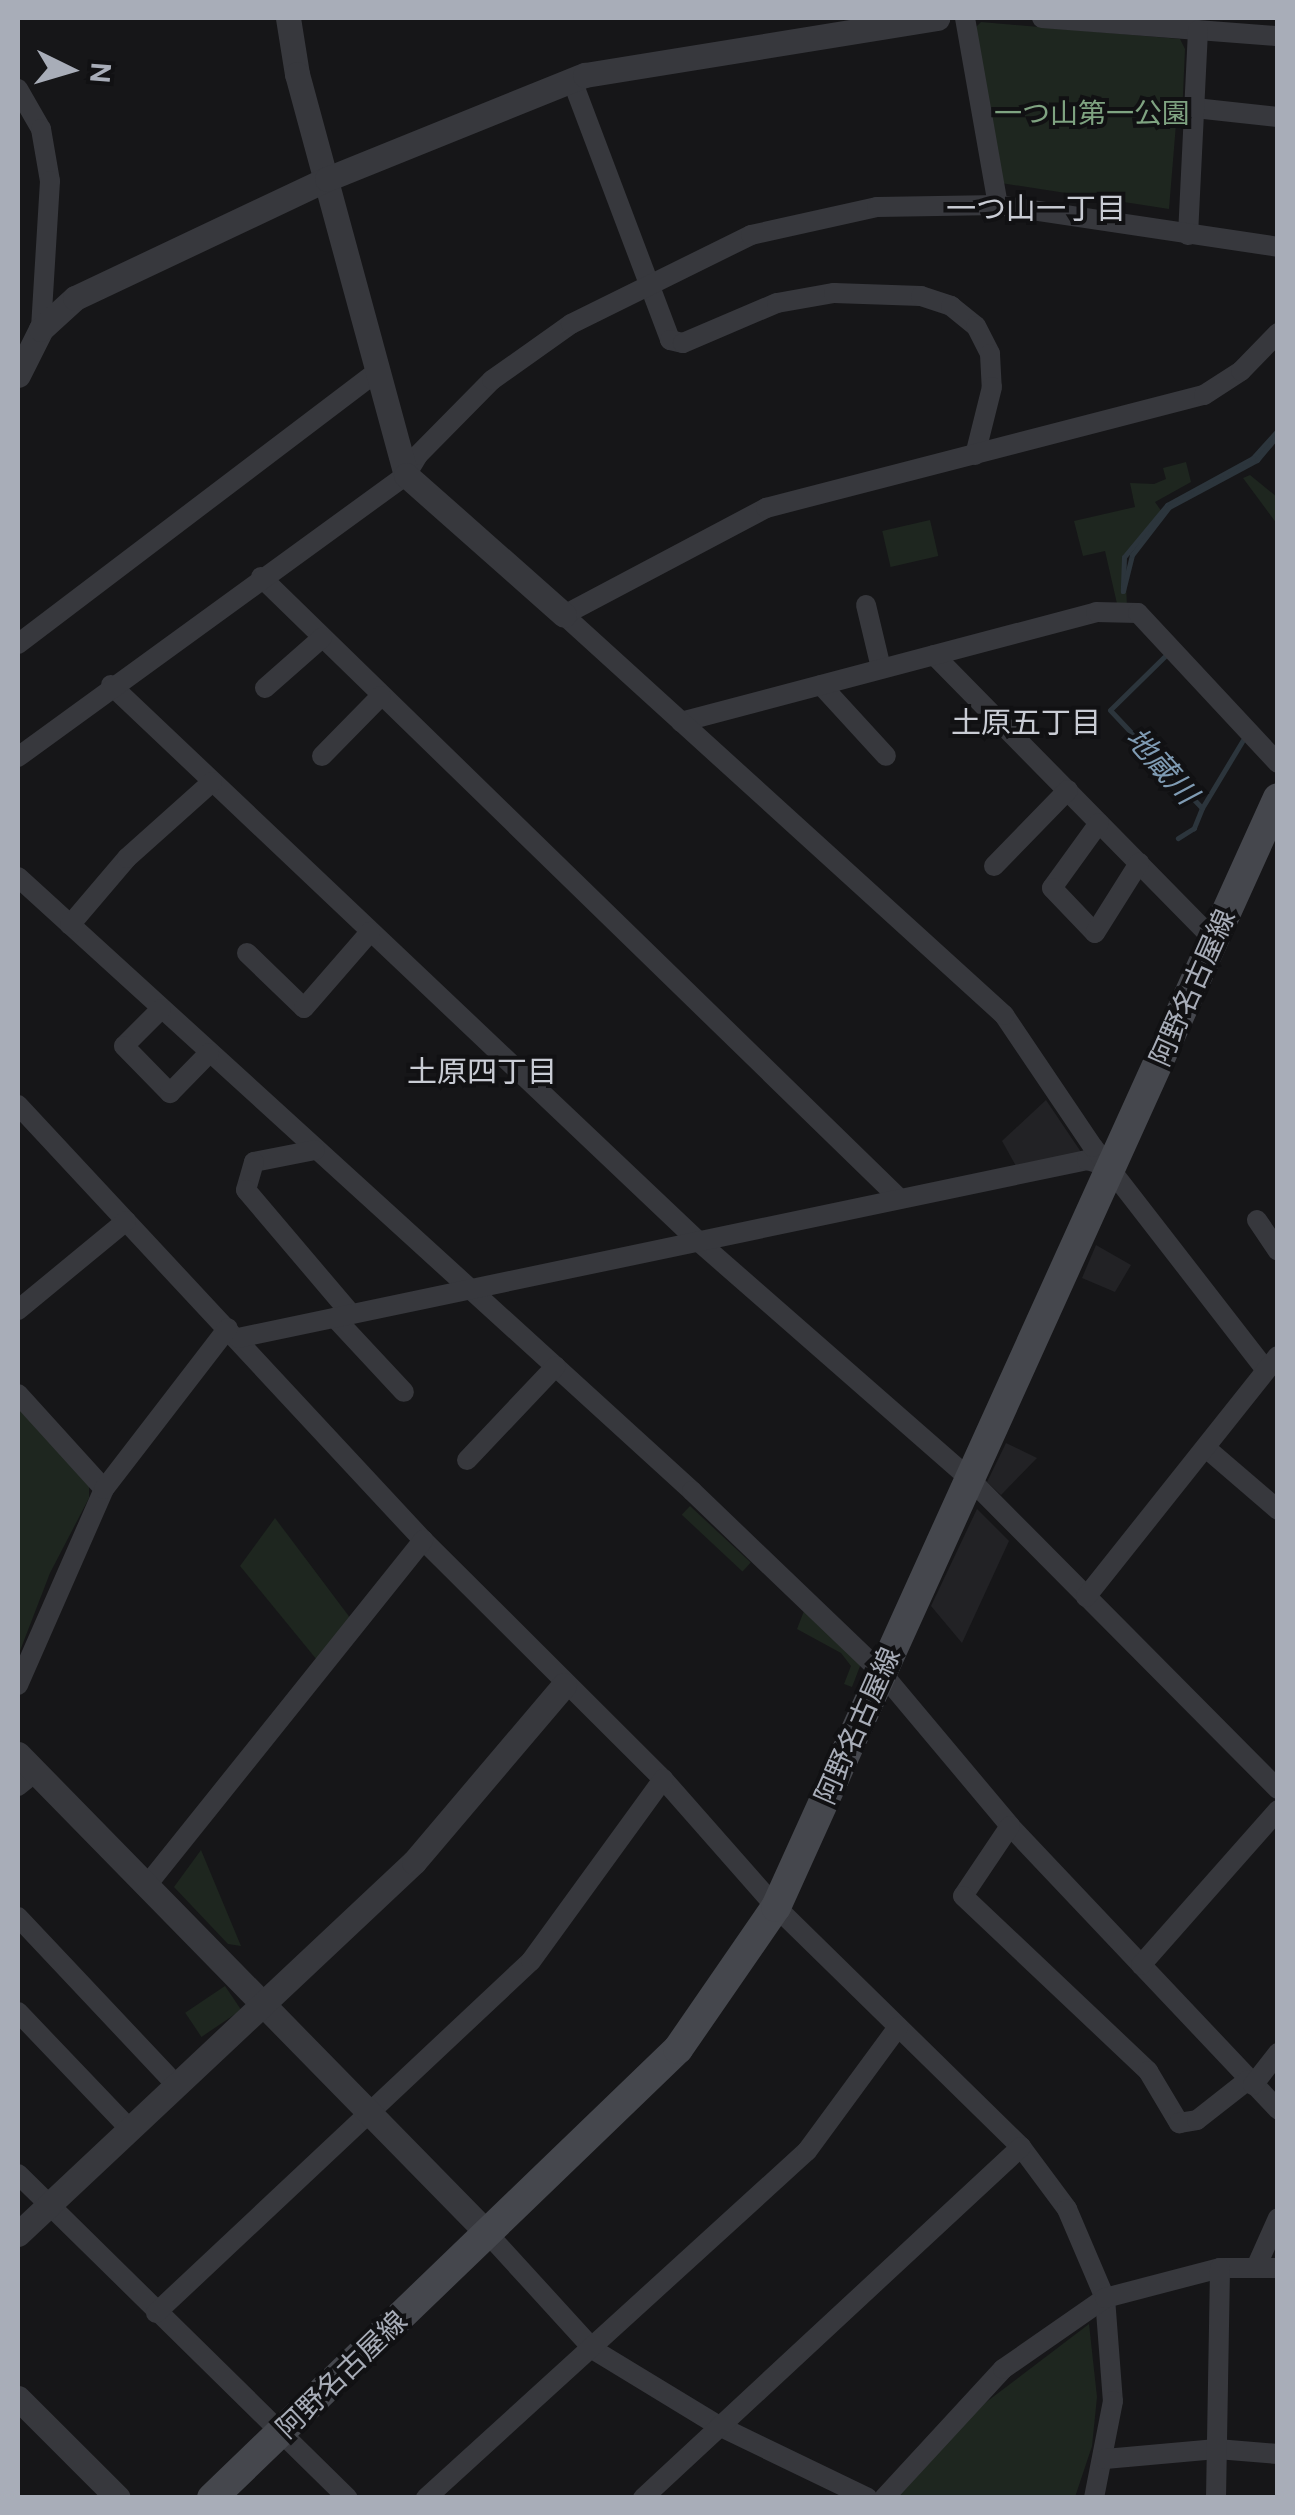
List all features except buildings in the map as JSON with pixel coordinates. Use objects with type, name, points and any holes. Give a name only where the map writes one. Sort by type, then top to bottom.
[{"type":"main road","name":"阿野名古屋線","points":[[212,2498],[678,2050],[776,1907],[1278,798]]},
{"type":"street","points":[[288,18],[376,372],[406,475],[1004,1016],[1112,1168],[1272,1363],[1086,1598]]},
{"type":"street","points":[[40,329],[74,298],[327,179],[572,80],[937,18]]},
{"type":"street","points":[[966,18],[998,205]]},
{"type":"street","points":[[1042,18],[1189,25],[1278,36]]},
{"type":"street","points":[[1188,235],[1194,108],[1189,25]]},
{"type":"street","points":[[572,80],[645,286],[670,340],[683,343],[777,303],[834,292],[921,296],[952,306],[976,326],[990,354],[992,387],[974,455]]},
{"type":"street","points":[[18,88],[41,129],[50,182],[40,329],[18,375]]},
{"type":"street","points":[[1194,108],[1278,117]]},
{"type":"street","points":[[18,756],[260,577],[406,475],[418,455],[492,380],[571,324],[751,235],[808,217],[877,206],[998,205],[1278,247]]},
{"type":"street","points":[[564,615],[766,508],[1204,396],[1241,372],[1278,333]]},
{"type":"street","points":[[18,644],[376,372]]},
{"type":"street","points":[[260,577],[899,1198]]},
{"type":"street","points":[[866,605],[881,668]]},
{"type":"street","points":[[681,722],[1096,612],[1138,613],[1278,763]]},
{"type":"street","points":[[266,688],[322,638]]},
{"type":"street","points":[[934,654],[1214,940]]},
{"type":"street","points":[[111,685],[698,1242],[968,1476],[1278,1789]]},
{"type":"street","points":[[821,685],[886,756]]},
{"type":"street","points":[[322,756],[380,696]]},
{"type":"street","points":[[70,925],[127,858],[212,782]]},
{"type":"street","points":[[994,866],[1068,790]]},
{"type":"street","points":[[1099,823],[1052,888],[1095,932],[1139,863]]},
{"type":"street","points":[[18,877],[556,1366],[881,1672],[1010,1826],[1141,1965],[1202,2022],[1250,2082],[1278,2109]]},
{"type":"street","points":[[247,953],[304,1008],[370,932]]},
{"type":"street","points":[[161,1008],[124,1046],[170,1093],[210,1053]]},
{"type":"street","points":[[18,1105],[423,1540],[564,1685],[663,1779],[776,1907],[1021,2147],[1067,2209],[1105,2298],[1113,2401],[1105,2459],[1094,2498]]},
{"type":"street","points":[[315,1150],[254,1162],[246,1190],[404,1392]]},
{"type":"street","points":[[18,1685],[104,1490],[233,1333],[343,1316],[1087,1160],[1112,1168]]},
{"type":"street","points":[[1256,1220],[1278,1251]]},
{"type":"street","points":[[18,1310],[126,1221]]},
{"type":"street","points":[[468,1460],[556,1366]]},
{"type":"street","points":[[18,1394],[104,1490]]},
{"type":"street","points":[[1206,1448],[1278,1510]]},
{"type":"street","points":[[148,1885],[423,1540]]},
{"type":"street","points":[[18,2234],[266,2006],[414,1862],[564,1685]]},
{"type":"street","points":[[23,1771],[148,1885],[489,2235],[594,2350],[719,2426],[868,2498]]},
{"type":"street","points":[[156,2313],[531,1961],[663,1779]]},
{"type":"street","points":[[1141,1965],[1278,1810]]},
{"type":"street","points":[[1010,1826],[964,1896],[1148,2070],[1180,2122],[1197,2120],[1250,2082],[1278,2053]]},
{"type":"street","points":[[18,1917],[178,2087]]},
{"type":"street","points":[[18,2012],[130,2129]]},
{"type":"street","points":[[426,2498],[594,2350],[807,2151],[898,2027]]},
{"type":"street","points":[[644,2498],[1021,2147]]},
{"type":"street","points":[[18,2174],[348,2498]]},
{"type":"street","points":[[884,2498],[1003,2369],[1105,2298],[1220,2268],[1267,2267],[1278,2218]]},
{"type":"street","points":[[1216,2498],[1220,2268]]},
{"type":"street","points":[[18,2398],[118,2498]]},
{"type":"street","points":[[1105,2459],[1217,2449],[1278,2454]]},
{"type":"shaded area","points":[[1046,1100],[1081,1152],[1016,1166],[1002,1141]]},
{"type":"shaded area","points":[[1096,1245],[1131,1265],[1115,1292],[1082,1278]]},
{"type":"shaded area","points":[[1006,1443],[1037,1458],[1001,1495],[987,1482]]},
{"type":"shaded area","points":[[977,1509],[1009,1541],[962,1643],[931,1606]]},
{"type":"green space","name":"一つ山第一公園","points":[[981,22],[1180,39],[1185,49],[1182,117],[1176,124],[1169,209],[1001,183],[976,27]]},
{"type":"green space","points":[[1186,462],[1191,482],[1155,502],[1162,512],[1125,557],[1127,608],[1118,608],[1105,551],[1083,556],[1074,521],[1135,507],[1130,483],[1154,484],[1166,479],[1163,468]]},
{"type":"green space","points":[[1250,475],[1277,497],[1277,524],[1243,478]]},
{"type":"green space","points":[[930,520],[938,556],[891,567],[882,531]]},
{"type":"green space","points":[[18,1408],[89,1485],[89,1498],[50,1573],[18,1656]]},
{"type":"green space","points":[[690,1506],[751,1563],[743,1571],[682,1515]]},
{"type":"green space","points":[[275,1518],[351,1619],[317,1660],[240,1566]]},
{"type":"green space","points":[[804,1611],[862,1661],[852,1687],[844,1684],[851,1666],[841,1653],[797,1629]]},
{"type":"green space","points":[[201,1850],[241,1946],[228,1944],[174,1887]]},
{"type":"green space","points":[[225,1986],[241,2010],[201,2037],[185,2013]]},
{"type":"green space","points":[[1089,2324],[1097,2397],[1092,2446],[1075,2497],[892,2498],[977,2409]]},
{"type":"waterway","name":"地蔵川","points":[[1278,430],[1253,458],[1167,505],[1124,557],[1123,591],[1132,555],[1169,507],[1257,460],[1278,435]]},
{"type":"waterway","name":"地蔵川","points":[[1168,653],[1110,710],[1202,808],[1194,828],[1178,838]]},
{"type":"waterway","points":[[1202,808],[1244,738]]},
{"type":"district","name":"一つ山一丁目","points":[[1036,209]]},
{"type":"district","name":"土原五丁目","points":[[1026,723]]},
{"type":"district","name":"土原四丁目","points":[[482,1072]]}]
